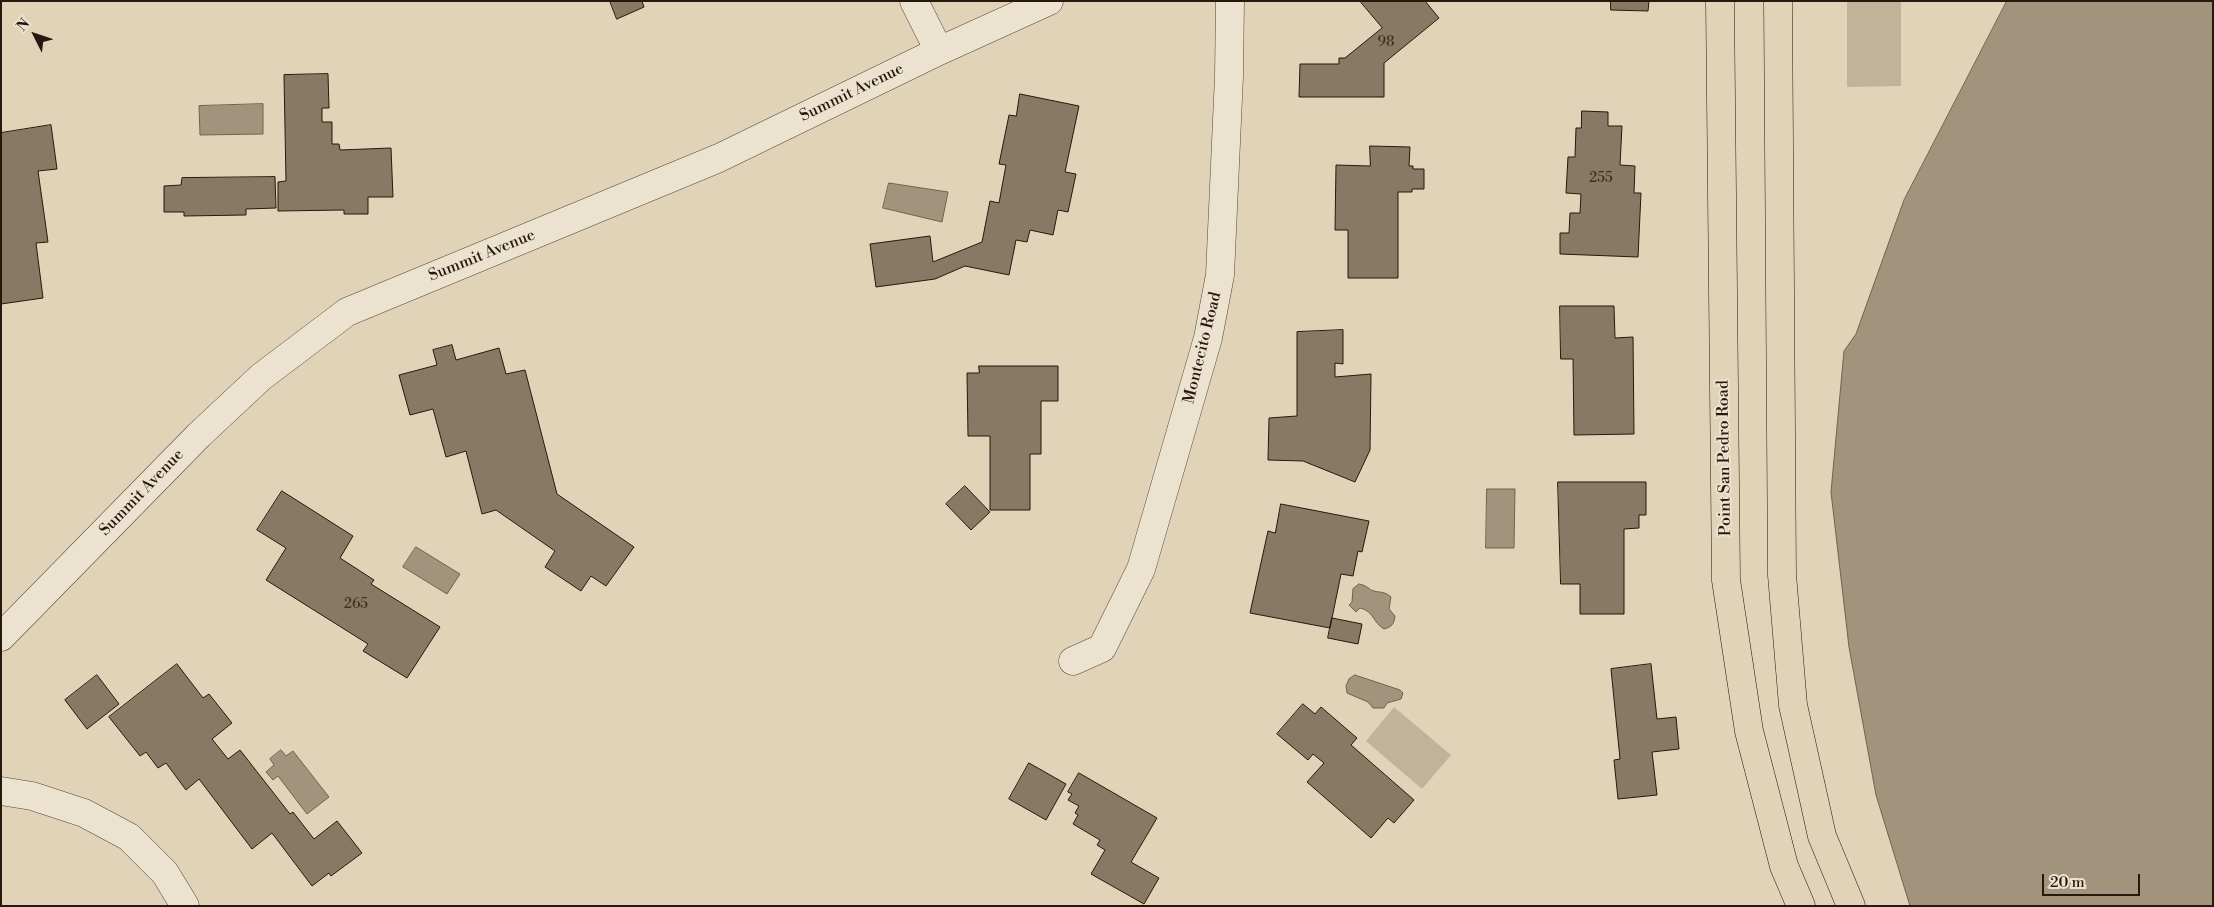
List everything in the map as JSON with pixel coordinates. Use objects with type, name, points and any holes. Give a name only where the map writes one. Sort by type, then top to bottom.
[{"type":"main road","name":"Point San Pedro Road","points":[[1720,1],[1726,580],[1749,731],[1784,866],[1801,906]]},
{"type":"main road","points":[[1778,1],[1782,575],[1794,705],[1822,836],[1851,906]]},
{"type":"street","points":[[914,1],[939,51]]},
{"type":"street","name":"Summit Avenue","points":[[1,637],[198,435],[261,377],[347,312],[719,158],[939,51],[1049,1]]},
{"type":"street","name":"Montecito Road","points":[[1073,661],[1102,648],[1141,569],[1208,338],[1220,275],[1229,76],[1230,1]]},
{"type":"street","points":[[1,791],[32,796],[84,813],[129,838],[165,874],[185,906]]},
{"type":"shaded area","points":[[1847,1],[1901,1],[1901,86],[1847,87]]},
{"type":"shaded area","points":[[2007,1],[2213,1],[2213,906],[1910,906],[1876,795],[1849,647],[1831,492],[1844,351],[1856,334],[1904,200]]},
{"type":"shaded area","points":[[263,104],[263,134],[200,135],[199,106]]},
{"type":"shaded area","points":[[889,183],[948,192],[942,222],[883,208]]},
{"type":"shaded area","points":[[1487,489],[1515,489],[1514,548],[1486,548]]},
{"type":"shaded area","points":[[416,547],[460,574],[447,594],[403,567]]},
{"type":"shaded area","points":[[1359,584],[1391,597],[1389,609],[1395,616],[1391,626],[1384,629],[1371,614],[1360,608],[1356,612],[1349,605],[1352,602],[1353,589]]},
{"type":"shaded area","points":[[1355,675],[1400,690],[1403,693],[1401,699],[1387,703],[1384,708],[1373,708],[1368,702],[1347,693],[1346,686],[1349,679]]},
{"type":"shaded area","points":[[1394,707],[1451,755],[1422,789],[1366,741]]},
{"type":"shaded area","points":[[281,750],[286,756],[293,751],[329,797],[307,814],[278,776],[273,780],[266,772],[274,765],[270,759]]},
{"type":"building","points":[[610,1],[642,1],[644,7],[617,19]]},
{"type":"building","points":[[1360,1],[1425,1],[1439,18],[1384,63],[1384,97],[1299,97],[1300,64],[1339,64],[1339,58],[1345,58],[1382,28]]},
{"type":"building","points":[[1611,1],[1649,1],[1648,11],[1611,10]]},
{"type":"building","points":[[328,74],[329,108],[322,108],[322,122],[332,122],[332,144],[339,144],[340,150],[391,148],[393,197],[368,197],[368,214],[344,214],[344,210],[278,211],[278,182],[286,181],[284,75]]},
{"type":"building","points":[[1020,94],[1079,106],[1065,172],[1076,174],[1068,212],[1058,210],[1053,235],[1030,230],[1027,242],[1016,240],[1009,275],[965,266],[935,279],[876,287],[870,244],[930,236],[933,262],[982,242],[990,201],[999,203],[1006,165],[999,164],[1009,115],[1016,116]]},
{"type":"building","points":[[1582,111],[1608,112],[1608,126],[1622,126],[1620,165],[1635,166],[1634,193],[1641,193],[1638,257],[1560,254],[1560,233],[1569,233],[1570,213],[1580,213],[1581,194],[1566,193],[1568,157],[1575,157],[1576,128],[1581,128]]},
{"type":"building","points":[[51,125],[57,169],[38,171],[48,242],[36,243],[43,298],[1,304],[1,133]]},
{"type":"building","points":[[1370,146],[1410,147],[1409,166],[1413,166],[1413,169],[1424,169],[1424,189],[1412,189],[1412,192],[1398,192],[1398,278],[1348,278],[1348,230],[1335,230],[1336,165],[1370,166]]},
{"type":"building","points":[[275,177],[276,208],[246,209],[246,215],[184,216],[184,212],[164,212],[164,186],[181,185],[182,178]]},
{"type":"building","points":[[1560,306],[1614,306],[1615,338],[1633,337],[1634,434],[1574,435],[1573,359],[1561,359]]},
{"type":"building","points":[[1343,330],[1343,364],[1335,363],[1335,377],[1371,374],[1370,450],[1355,482],[1303,461],[1268,460],[1269,418],[1297,416],[1297,332]]},
{"type":"building","points":[[452,345],[456,360],[499,348],[506,374],[525,370],[557,494],[634,547],[606,586],[591,576],[581,591],[545,567],[555,551],[496,510],[482,514],[466,451],[446,457],[433,409],[410,415],[399,375],[437,365],[433,350]]},
{"type":"building","points":[[979,366],[1058,366],[1058,401],[1041,401],[1041,454],[1030,454],[1030,510],[990,510],[990,436],[968,436],[967,373],[979,373]]},
{"type":"building","points":[[1558,482],[1646,482],[1646,515],[1639,515],[1639,528],[1624,529],[1624,614],[1580,614],[1580,584],[1561,584]]},
{"type":"building","points":[[965,486],[990,512],[971,530],[946,504]]},
{"type":"building","points":[[282,491],[353,536],[340,558],[374,580],[371,584],[440,627],[407,678],[363,651],[368,644],[266,580],[286,548],[257,530]]},
{"type":"building","points":[[1281,504],[1369,521],[1362,552],[1358,551],[1353,576],[1341,574],[1330,628],[1250,613],[1268,531],[1275,533]]},
{"type":"building","points":[[1332,618],[1362,624],[1358,644],[1328,638]]},
{"type":"building","points":[[177,664],[203,698],[209,694],[232,723],[212,739],[228,759],[240,750],[290,814],[293,812],[314,839],[337,821],[362,853],[331,876],[329,873],[312,886],[272,833],[252,849],[199,779],[186,790],[166,763],[158,768],[146,752],[140,756],[109,717]]},
{"type":"building","points":[[1651,664],[1657,719],[1676,717],[1679,749],[1652,752],[1657,795],[1618,799],[1614,760],[1620,759],[1611,669]]},
{"type":"building","points":[[97,675],[119,704],[87,729],[65,700]]},
{"type":"building","points":[[1303,704],[1315,714],[1321,707],[1357,738],[1351,745],[1414,800],[1394,823],[1388,818],[1371,838],[1307,782],[1324,763],[1313,754],[1308,760],[1277,734]]},
{"type":"building","points":[[1029,763],[1066,784],[1046,820],[1009,799]]},
{"type":"building","points":[[1079,773],[1157,818],[1131,862],[1159,878],[1144,904],[1091,874],[1105,850],[1097,845],[1100,840],[1073,824],[1078,815],[1075,813],[1079,806],[1068,800],[1072,794],[1068,792]]}]
